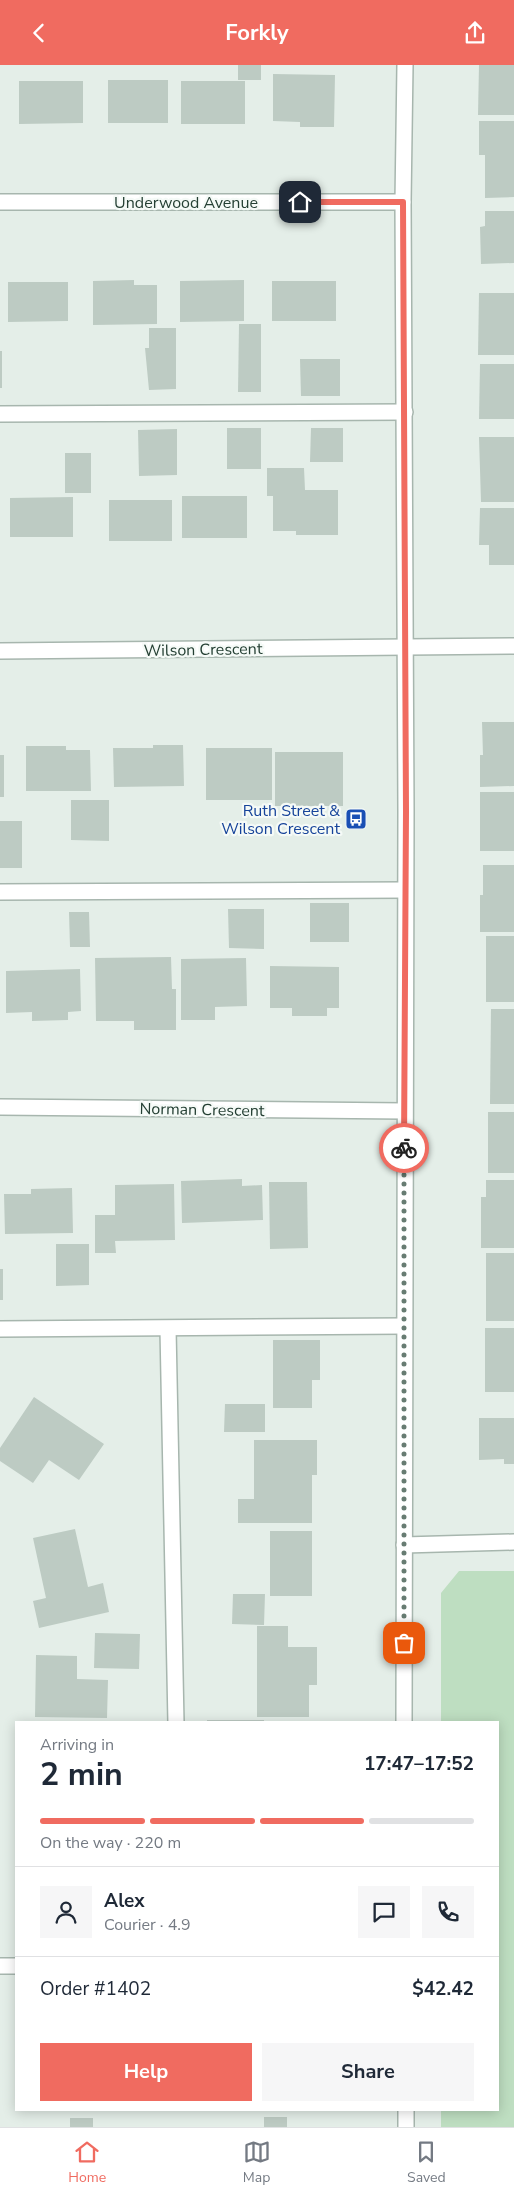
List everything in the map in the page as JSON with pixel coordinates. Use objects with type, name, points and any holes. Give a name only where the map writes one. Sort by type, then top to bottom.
[{"type":"street","points":[[404,1721],[405,412],[403,202],[405,65]]},
{"type":"street","name":"Underwood Avenue","points":[[0,202],[403,202]]},
{"type":"street","points":[[0,414],[405,412]]},
{"type":"street","name":"Wilson Crescent","points":[[0,651],[514,647]]},
{"type":"street","points":[[0,892],[405,890]]},
{"type":"street","name":"Norman Crescent","points":[[0,1107],[404,1111]]},
{"type":"street","points":[[0,1329],[404,1326]]},
{"type":"street","points":[[168,1329],[176,1721]]},
{"type":"street","points":[[404,1545],[514,1542]]},
{"type":"street","points":[[0,1966],[15,1966]]},
{"type":"street","points":[[406,2111],[406,2127]]},
{"type":"green space","points":[[459,1571],[514,1571],[514,2127],[441,2127],[441,2111],[499,2111],[499,1721],[441,1721],[441,1593]]},
{"type":"building","points":[[238,65],[261,65],[261,80],[238,80]]},
{"type":"building","points":[[479,65],[514,65],[514,115],[478,115]]},
{"type":"building","points":[[273,74],[335,75],[334,127],[300,127],[300,122],[273,121]]},
{"type":"building","points":[[108,80],[168,80],[168,123],[108,123]]},
{"type":"building","points":[[19,81],[83,81],[83,123],[19,124]]},
{"type":"building","points":[[181,81],[245,81],[245,124],[181,124]]},
{"type":"building","points":[[479,121],[514,121],[514,197],[485,198],[485,155],[479,155]]},
{"type":"building","points":[[485,211],[514,211],[514,263],[481,264],[480,227],[485,226]]},
{"type":"building","points":[[134,280],[134,285],[157,285],[157,324],[93,325],[93,281]]},
{"type":"building","points":[[244,280],[244,321],[180,322],[180,281]]},
{"type":"building","points":[[272,281],[336,281],[336,321],[272,321]]},
{"type":"building","points":[[8,282],[68,282],[68,321],[8,322]]},
{"type":"building","points":[[479,293],[514,293],[514,355],[478,355]]},
{"type":"building","points":[[239,324],[261,324],[261,392],[238,392]]},
{"type":"building","points":[[149,328],[176,328],[176,389],[149,390],[145,348],[149,348]]},
{"type":"building","points":[[0,351],[2,351],[2,388],[0,388]]},
{"type":"building","points":[[300,359],[340,359],[340,396],[301,396]]},
{"type":"building","points":[[480,364],[514,364],[514,419],[479,419]]},
{"type":"building","points":[[227,428],[261,428],[261,469],[227,469]]},
{"type":"building","points":[[311,428],[343,428],[343,462],[310,462]]},
{"type":"building","points":[[177,429],[177,475],[139,476],[138,430]]},
{"type":"building","points":[[479,437],[514,437],[514,502],[481,502]]},
{"type":"building","points":[[65,453],[91,453],[91,493],[65,493]]},
{"type":"building","points":[[267,468],[304,468],[305,490],[338,490],[338,535],[296,535],[296,531],[273,531],[273,496],[267,496]]},
{"type":"building","points":[[182,496],[247,496],[247,538],[182,538]]},
{"type":"building","points":[[73,497],[73,537],[10,537],[10,498]]},
{"type":"building","points":[[109,500],[172,500],[172,541],[109,541]]},
{"type":"building","points":[[480,508],[514,508],[514,565],[489,565],[489,545],[479,545]]},
{"type":"building","points":[[482,722],[514,722],[514,786],[480,787],[480,755],[483,755]]},
{"type":"building","points":[[153,745],[183,745],[184,786],[114,787],[113,748],[153,748]]},
{"type":"building","points":[[26,746],[66,746],[66,750],[90,750],[91,791],[26,791]]},
{"type":"building","points":[[206,748],[272,748],[272,800],[206,800]]},
{"type":"building","points":[[275,752],[343,752],[343,806],[275,806]]},
{"type":"building","points":[[0,755],[4,755],[4,797],[0,797]]},
{"type":"building","points":[[480,792],[514,792],[514,851],[480,851]]},
{"type":"building","points":[[71,800],[109,800],[109,841],[71,840]]},
{"type":"building","points":[[0,821],[22,821],[22,868],[0,868]]},
{"type":"building","points":[[483,865],[514,865],[514,932],[480,932],[480,895],[483,895]]},
{"type":"building","points":[[310,903],[349,903],[349,942],[310,942]]},
{"type":"building","points":[[228,909],[264,909],[264,949],[229,948]]},
{"type":"building","points":[[69,912],[89,912],[90,947],[70,947]]},
{"type":"building","points":[[486,936],[514,936],[514,1002],[486,1002]]},
{"type":"building","points":[[171,957],[172,989],[176,989],[176,1030],[134,1030],[134,1021],[96,1021],[95,958]]},
{"type":"building","points":[[246,958],[247,1006],[215,1007],[215,1020],[181,1020],[181,959]]},
{"type":"building","points":[[270,966],[339,967],[339,1008],[327,1008],[327,1016],[292,1016],[292,1008],[270,1008]]},
{"type":"building","points":[[80,969],[81,1011],[68,1012],[68,1020],[32,1021],[32,1012],[6,1013],[6,971]]},
{"type":"building","points":[[491,1009],[514,1009],[514,1104],[490,1104]]},
{"type":"building","points":[[488,1112],[514,1112],[514,1173],[488,1173]]},
{"type":"building","points":[[242,1179],[242,1186],[262,1185],[263,1220],[182,1223],[181,1181]]},
{"type":"building","points":[[486,1180],[514,1180],[514,1248],[481,1248],[481,1197],[486,1197]]},
{"type":"building","points":[[269,1182],[307,1182],[308,1248],[270,1249]]},
{"type":"building","points":[[174,1184],[175,1240],[115,1241],[116,1253],[95,1253],[95,1215],[115,1215],[115,1185]]},
{"type":"building","points":[[72,1188],[73,1233],[5,1234],[4,1194],[31,1194],[31,1189]]},
{"type":"building","points":[[56,1244],[89,1244],[89,1285],[56,1286]]},
{"type":"building","points":[[486,1253],[514,1253],[514,1321],[486,1321]]},
{"type":"building","points":[[0,1269],[3,1269],[3,1300],[0,1300]]},
{"type":"building","points":[[485,1328],[514,1328],[514,1392],[485,1392]]},
{"type":"building","points":[[273,1340],[320,1340],[320,1380],[312,1380],[312,1408],[273,1408]]},
{"type":"building","points":[[34,1397],[104,1444],[79,1480],[49,1460],[33,1483],[0,1461],[0,1448]]},
{"type":"building","points":[[225,1404],[265,1404],[265,1432],[224,1432]]},
{"type":"building","points":[[479,1418],[514,1418],[514,1464],[504,1464],[504,1459],[479,1460]]},
{"type":"building","points":[[254,1440],[317,1440],[317,1475],[312,1475],[312,1523],[238,1523],[238,1499],[254,1499]]},
{"type":"building","points":[[75,1529],[88,1587],[103,1583],[109,1612],[39,1628],[33,1601],[46,1598],[33,1538]]},
{"type":"building","points":[[270,1531],[312,1531],[312,1596],[270,1596]]},
{"type":"building","points":[[233,1594],[265,1594],[264,1625],[232,1624]]},
{"type":"building","points":[[257,1626],[288,1626],[288,1647],[317,1647],[317,1685],[309,1685],[309,1717],[257,1717]]},
{"type":"building","points":[[95,1633],[140,1634],[139,1669],[94,1668]]},
{"type":"building","points":[[36,1655],[77,1656],[77,1679],[108,1680],[107,1718],[35,1717]]},
{"type":"building","points":[[207,1720],[264,1720],[264,1721]]},
{"type":"building","points":[[264,2117],[287,2117],[287,2127],[264,2127]]},
{"type":"building","points":[[70,2118],[93,2118],[93,2127],[70,2127]]},
{"type":"way so far","points":[[404,1148],[404,1643]]},
{"type":"place","name":"Ruth Street & Wilson Crescent","points":[[356,819]]},
{"type":"route","points":[[300,202],[403,202],[406,811],[404,1148]]}]
